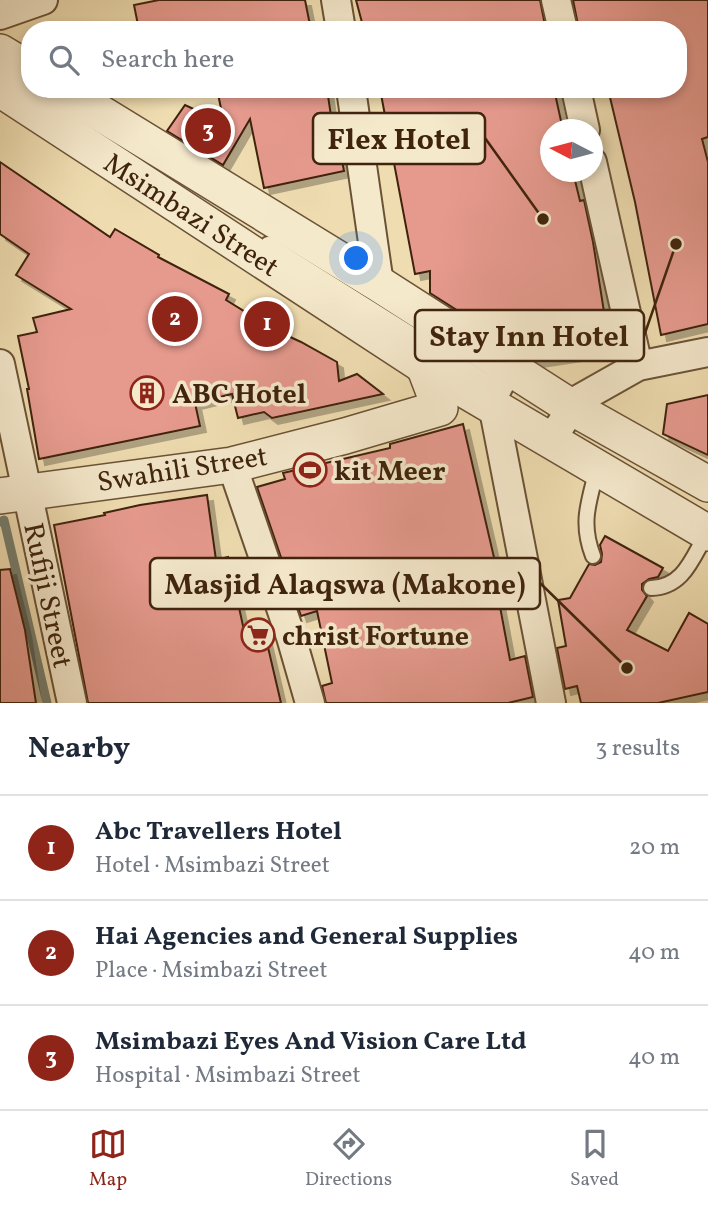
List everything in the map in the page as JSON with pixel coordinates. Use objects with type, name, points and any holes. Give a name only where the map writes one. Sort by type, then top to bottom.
[{"type":"street","points":[[0,15],[38,0]]},
{"type":"street","points":[[336,0],[340,21]]},
{"type":"street","points":[[556,0],[561,21]]},
{"type":"street","name":"Msimbazi Street","points":[[0,52],[21,67]]},
{"type":"street","name":"Msimbazi Street","points":[[0,89],[424,366],[501,386]]},
{"type":"street","name":"Msimbazi Street","points":[[69,98],[379,284],[501,386],[562,424],[708,484]]},
{"type":"street","points":[[352,98],[379,284]]},
{"type":"street","points":[[578,98],[583,119]]},
{"type":"street","points":[[597,182],[638,366]]},
{"type":"street","points":[[562,424],[576,401],[638,366],[708,352]]},
{"type":"street","name":"Rufiji Street","points":[[0,364],[14,494],[72,703]]},
{"type":"street","name":"Swahili Street","points":[[14,494],[232,465],[440,408],[424,366]]},
{"type":"street","points":[[501,386],[495,415],[551,703]]},
{"type":"street","name":"Msimbazi Street","points":[[562,424],[597,468],[708,533]]},
{"type":"street","points":[[232,465],[292,637],[310,703]]},
{"type":"lane","points":[[0,66],[21,78]]},
{"type":"lane","points":[[0,79],[21,92]]},
{"type":"lane","points":[[31,98],[198,200]]},
{"type":"lane","points":[[67,98],[501,386]]},
{"type":"lane","points":[[256,236],[501,386]]},
{"type":"lane","points":[[562,424],[708,500]]},
{"type":"lane","points":[[593,556],[585,523],[597,468]]},
{"type":"lane","points":[[651,589],[666,588],[678,580],[708,533]]},
{"type":"building","points":[[159,0],[305,0],[309,21],[137,21],[134,5]]},
{"type":"building","points":[[356,0],[540,0],[544,21],[362,21]]},
{"type":"building","points":[[573,0],[708,0],[708,137],[702,139],[708,162],[708,324],[661,335],[635,202],[610,98],[687,98],[687,21],[577,21]]},
{"type":"building","points":[[219,98],[328,98],[334,136],[337,135],[344,171],[264,188],[250,119],[223,165],[167,131],[185,105],[224,123]]},
{"type":"building","points":[[382,98],[556,98],[561,119],[540,119],[540,182],[575,182],[580,201],[584,200],[610,350],[537,361],[430,293],[430,271],[415,274]]},
{"type":"building","points":[[0,162],[110,237],[115,229],[159,255],[158,257],[229,294],[226,300],[273,329],[337,362],[339,381],[357,374],[383,394],[272,418],[264,412],[238,418],[232,394],[195,403],[200,426],[39,459],[18,336],[37,332],[33,318],[71,309],[16,275],[29,254],[0,234]]},
{"type":"building","points":[[708,395],[708,455],[663,434],[667,404]]},
{"type":"building","points":[[463,424],[499,579],[495,580],[510,660],[525,656],[533,697],[508,703],[326,703],[322,686],[332,683],[317,611],[301,616],[257,487],[285,479],[283,473],[390,448],[390,444]]},
{"type":"building","points":[[207,495],[216,560],[228,557],[245,635],[264,630],[281,703],[88,703],[54,525],[140,505]]},
{"type":"building","points":[[605,536],[663,568],[658,577],[642,584],[642,590],[647,596],[627,630],[668,651],[689,613],[708,624],[708,692],[658,703],[581,703],[577,686],[565,689],[557,648],[566,646],[558,600],[570,598],[589,564],[601,562],[600,545]]},
{"type":"building","points":[[10,569],[25,630],[36,703],[0,703],[0,570]]},
{"type":"waterway","points":[[0,522],[4,520],[47,703]]},
{"type":"place","name":"Msimbazi Eyes And Vision Care Ltd","points":[[208,131]]},
{"type":"place","name":"Flex Hotel","points":[[543,219]]},
{"type":"place","name":"Stay Inn Hotel","points":[[676,244]]},
{"type":"place","name":"Hai Agencies and General Supplies","points":[[175,319]]},
{"type":"place","name":"Abc Travellers Hotel","points":[[267,324]]},
{"type":"place","name":"ABC Hotel","points":[[147,393]]},
{"type":"place","name":"kit Meer","points":[[310,470]]},
{"type":"place","name":"christ Fortune","points":[[258,635]]},
{"type":"place","name":"Masjid Alaqswa (Makone)","points":[[627,668]]}]
